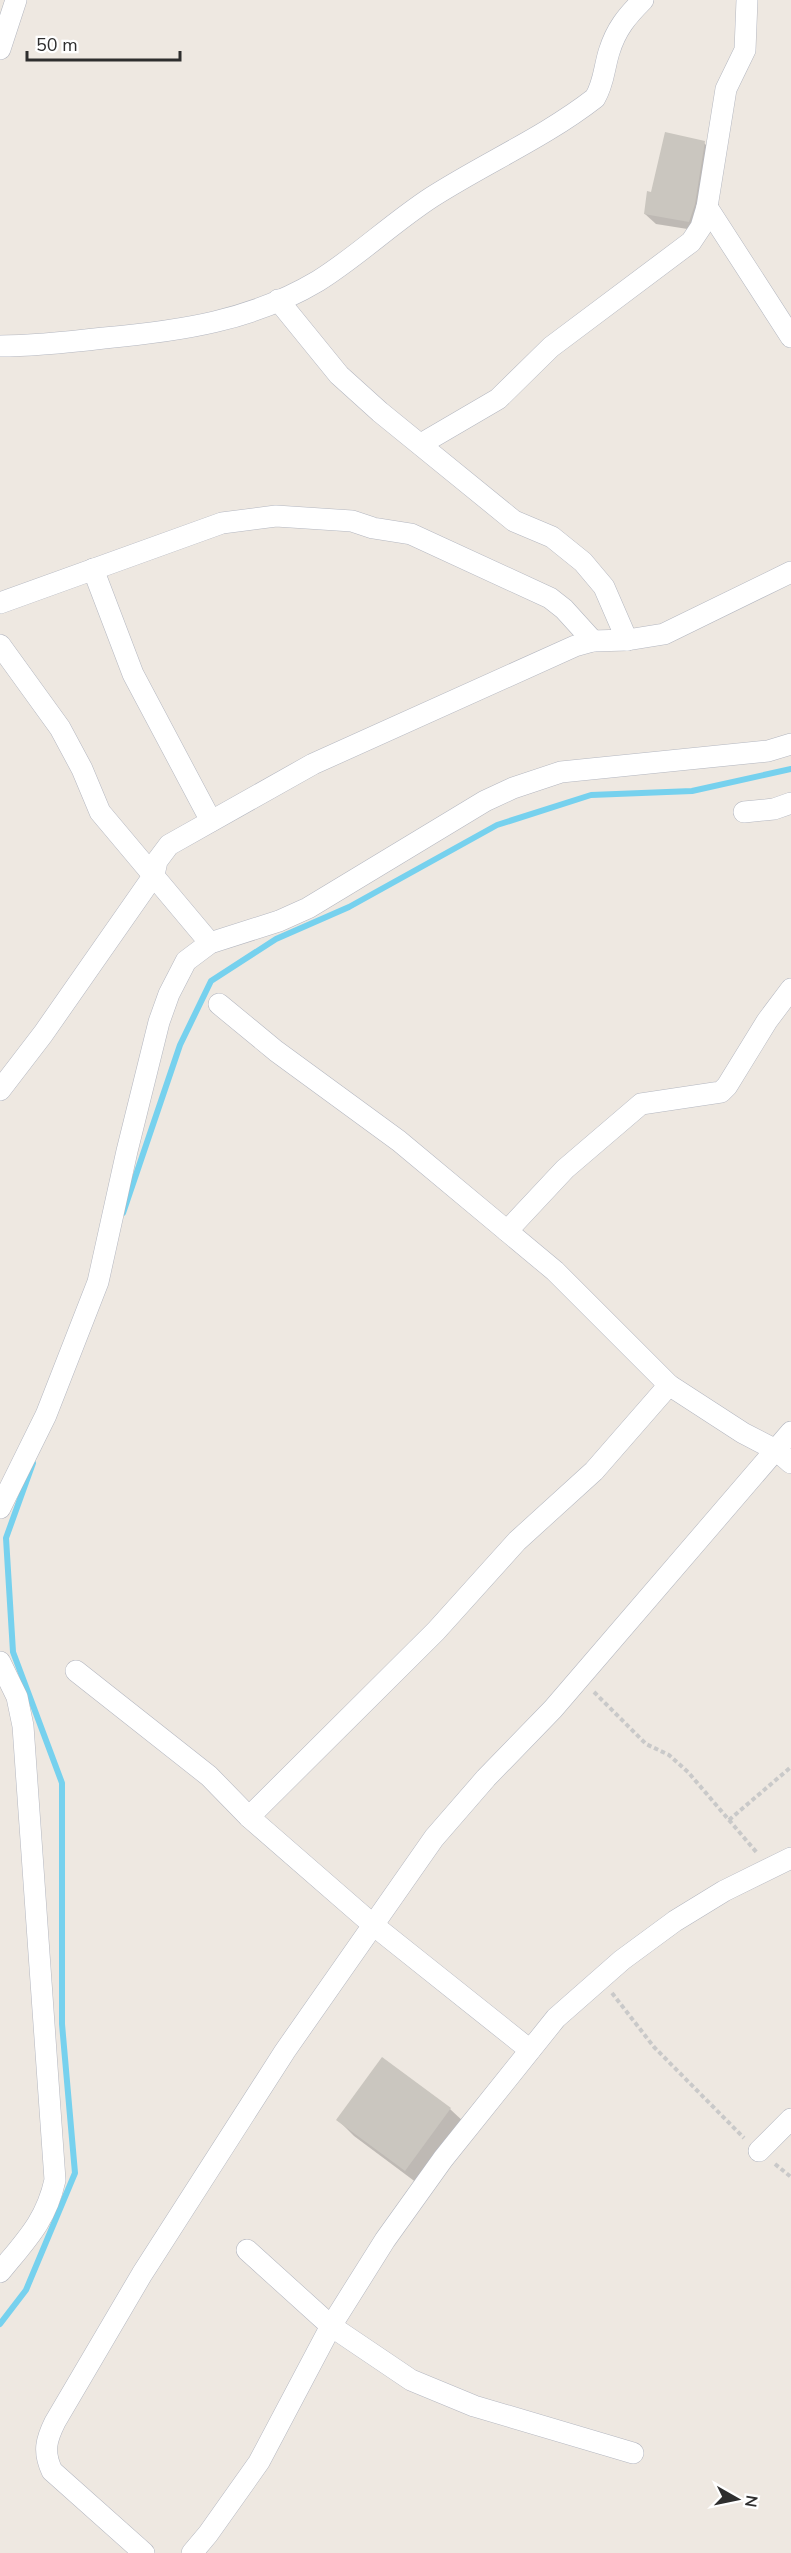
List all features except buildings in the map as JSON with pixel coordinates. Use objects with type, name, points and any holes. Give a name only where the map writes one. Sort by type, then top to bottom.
[{"type":"street","points":[[0,49],[16,0]]},
{"type":"street","points":[[0,346],[28,346],[178,331],[217,323],[278,300],[316,282],[366,248],[430,198],[595,98],[602,87],[609,52],[622,21],[643,0]]},
{"type":"street","points":[[421,444],[498,399],[550,347],[691,242],[701,227],[707,207],[726,89],[745,50],[747,0]]},
{"type":"street","points":[[707,207],[791,337]]},
{"type":"street","points":[[278,300],[339,375],[514,521],[552,537],[583,562],[604,587],[627,640]]},
{"type":"street","points":[[0,603],[222,523],[276,516],[352,521],[373,528],[411,534],[550,598],[564,609],[593,641]]},
{"type":"street","points":[[93,568],[133,674],[211,821]]},
{"type":"street","points":[[0,1090],[43,1034],[154,875],[157,861],[169,845],[313,764],[575,646],[593,641],[627,640],[664,634],[791,572]]},
{"type":"street","points":[[0,645],[60,728],[100,812],[210,943]]},
{"type":"street","points":[[0,1508],[46,1415],[98,1282],[159,1022],[169,994],[186,961],[210,943],[279,921],[308,908],[485,801],[513,788],[561,772],[768,751],[791,744]]},
{"type":"street","points":[[744,812],[774,809],[791,803]]},
{"type":"street","points":[[507,1231],[565,1169],[641,1104],[721,1092],[728,1086],[767,1021],[791,989]]},
{"type":"street","points":[[219,1004],[276,1051],[399,1141],[555,1271],[669,1385],[783,1456]]},
{"type":"street","points":[[249,1817],[436,1631],[517,1541],[594,1471],[669,1385]]},
{"type":"street","points":[[144,2553],[52,2471],[45,2448],[48,2437],[153,2255],[285,2051],[434,1838],[486,1778],[553,1709],[579,1676],[783,1456],[791,1432]]},
{"type":"street","points":[[0,1662],[17,1697],[23,1726],[55,2180],[50,2202],[37,2226],[0,2272]]},
{"type":"street","points":[[76,1671],[209,1776],[249,1817],[372,1924],[530,2050]]},
{"type":"street","points":[[192,2553],[259,2462],[331,2326],[385,2240],[417,2195],[556,2018],[600,1979],[675,1921],[724,1891],[771,1870],[791,1858]]},
{"type":"street","points":[[759,2151],[791,2119]]},
{"type":"street","points":[[247,2250],[331,2326],[411,2380],[439,2393],[633,2453]]},
{"type":"path","points":[[579,1676],[646,1744],[669,1755],[688,1772],[771,1870]]},
{"type":"path","points":[[729,1820],[791,1767]]},
{"type":"path","points":[[600,1979],[654,2047],[735,2131],[791,2177]]},
{"type":"waterway","points":[[123,1213],[180,1045],[211,981],[276,939],[349,907],[497,825],[591,795],[692,791],[791,769]]},
{"type":"waterway","points":[[0,2324],[26,2290],[75,2173],[62,2024],[62,1783],[13,1652],[6,1538],[33,1463]]}]
